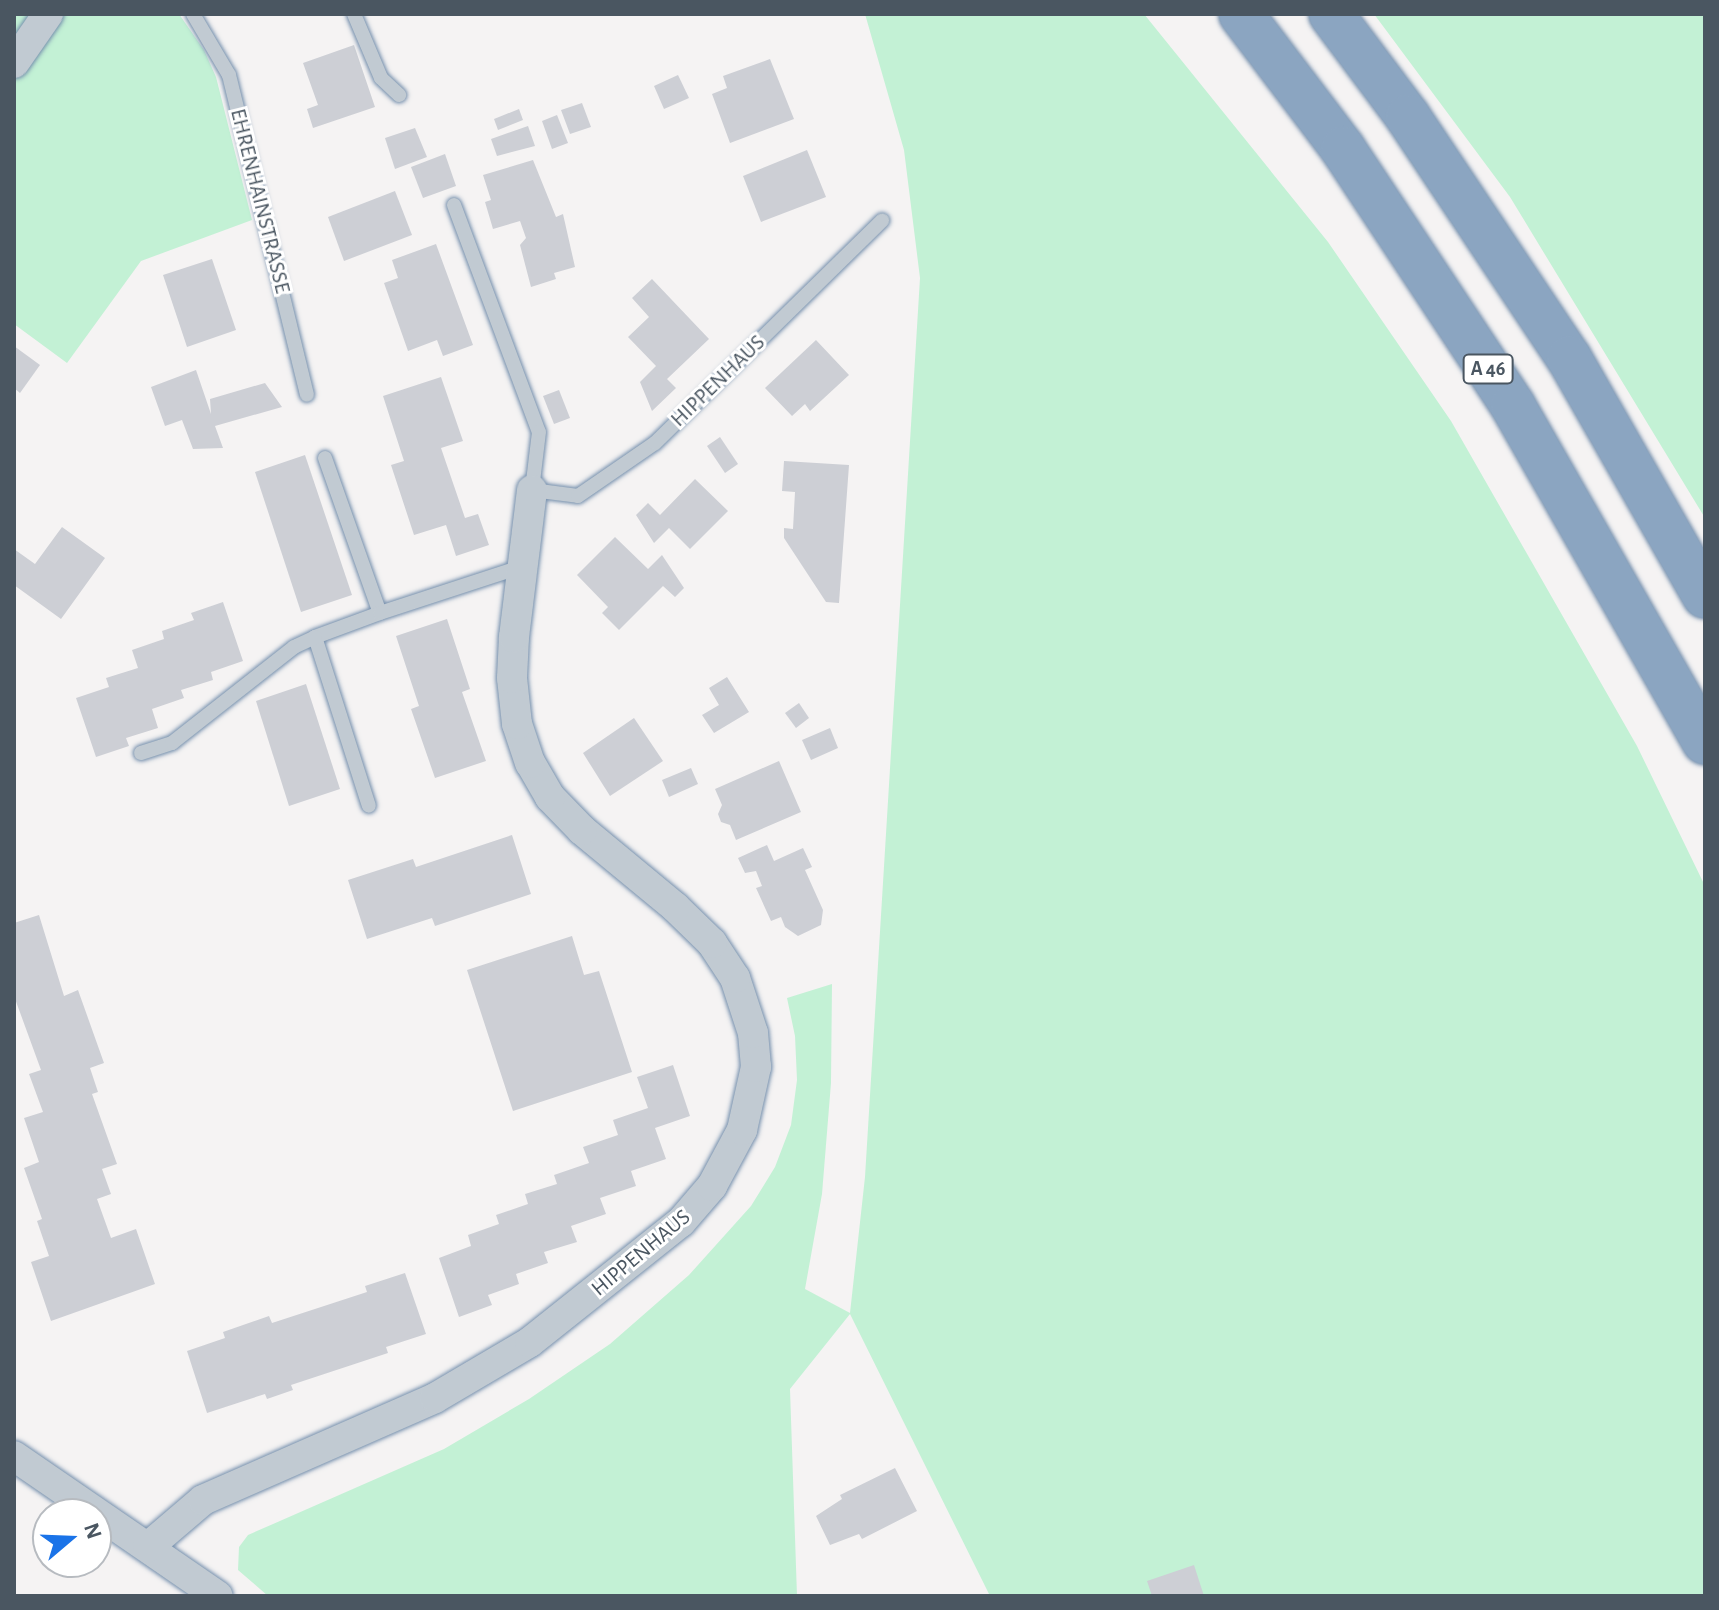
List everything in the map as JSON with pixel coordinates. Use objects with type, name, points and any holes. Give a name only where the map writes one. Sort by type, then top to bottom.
[{"type":"highway","name":"A 46","points":[[1241,14],[1343,149],[1513,406],[1705,742]]},
{"type":"highway","points":[[1331,14],[1408,117],[1569,358],[1705,596]]},
{"type":"street","points":[[14,63],[48,14]]},
{"type":"street","name":"HIPPENHAUS","points":[[148,1547],[203,1500],[435,1398],[530,1342],[681,1222],[712,1186],[742,1130],[756,1067],[753,1033],[735,978],[712,943],[550,797],[530,763],[517,724],[512,678],[514,637],[532,490]]},
{"type":"street","points":[[14,1456],[218,1596]]},
{"type":"lane","name":"EHRENHAINSTRASSE","points":[[193,14],[229,75],[307,395]]},
{"type":"lane","points":[[354,14],[381,78],[399,95]]},
{"type":"lane","name":"HIPPENHAUS","points":[[454,205],[539,432],[532,490],[578,496],[655,443],[882,221]]},
{"type":"lane","points":[[325,458],[380,613]]},
{"type":"lane","points":[[141,753],[172,743],[294,647],[380,613],[525,566]]},
{"type":"lane","points":[[315,637],[369,806]]},
{"type":"green space","points":[[14,14],[179,14],[204,50],[216,77],[252,220],[141,261],[67,363],[14,324]]},
{"type":"green space","points":[[865,14],[1144,14],[1328,242],[1451,421],[1637,746],[1705,886],[1705,1596],[990,1596],[850,1314],[790,1389],[797,1596],[268,1596],[238,1570],[239,1547],[248,1535],[444,1449],[529,1399],[610,1344],[689,1275],[751,1206],[775,1167],[791,1125],[797,1080],[795,1036],[787,998],[832,984],[831,1083],[822,1194],[805,1289],[850,1313],[865,1177],[920,278],[904,150]]},
{"type":"green space","points":[[1374,14],[1705,14],[1705,518],[1510,197]]},
{"type":"building","points":[[354,45],[375,107],[313,128],[307,109],[318,105],[303,63]]},
{"type":"building","points":[[770,59],[794,119],[730,143],[712,94],[727,88],[723,76]]},
{"type":"building","points":[[678,75],[689,98],[664,109],[654,86]]},
{"type":"building","points":[[582,103],[591,127],[570,134],[561,110]]},
{"type":"building","points":[[519,109],[523,120],[498,130],[494,119]]},
{"type":"building","points":[[557,115],[568,143],[552,149],[542,121]]},
{"type":"building","points":[[528,126],[535,146],[497,156],[491,139]]},
{"type":"building","points":[[415,128],[427,157],[395,169],[385,138]]},
{"type":"building","points":[[807,150],[826,197],[761,222],[743,176]]},
{"type":"building","points":[[445,154],[456,186],[423,198],[411,167]]},
{"type":"building","points":[[533,160],[556,217],[563,214],[575,267],[554,273],[556,279],[531,287],[520,245],[526,238],[520,221],[493,229],[485,202],[491,200],[483,175]]},
{"type":"building","points":[[395,191],[412,235],[344,261],[328,217]]},
{"type":"building","points":[[436,244],[473,345],[443,356],[437,340],[408,351],[384,283],[398,278],[392,260]]},
{"type":"building","points":[[212,259],[236,330],[187,347],[163,275]]},
{"type":"building","points":[[652,279],[709,339],[667,379],[676,388],[652,411],[640,382],[656,366],[628,337],[649,317],[632,298]]},
{"type":"building","points":[[816,340],[849,375],[810,411],[805,404],[792,416],[765,388]]},
{"type":"building","points":[[14,346],[40,365],[20,393],[14,388]]},
{"type":"building","points":[[196,370],[211,414],[210,399],[265,383],[282,407],[215,426],[223,448],[193,449],[182,420],[165,426],[151,387]]},
{"type":"building","points":[[441,377],[463,441],[441,448],[465,518],[478,514],[489,545],[456,556],[446,525],[414,535],[391,465],[404,461],[383,396]]},
{"type":"building","points":[[559,390],[570,418],[554,424],[543,396]]},
{"type":"building","points":[[720,437],[738,464],[725,473],[707,446]]},
{"type":"building","points":[[305,455],[352,595],[301,612],[255,472]]},
{"type":"building","points":[[784,461],[849,465],[839,603],[826,602],[784,538],[784,528],[793,529],[795,492],[782,491]]},
{"type":"building","points":[[695,479],[728,511],[690,549],[669,528],[654,543],[636,515],[648,503],[660,515]]},
{"type":"building","points":[[62,527],[105,558],[61,619],[14,585],[14,549],[35,564]]},
{"type":"building","points":[[615,537],[648,569],[662,555],[684,588],[675,597],[663,586],[619,630],[602,613],[608,607],[577,575]]},
{"type":"building","points":[[223,602],[243,661],[211,672],[213,680],[181,690],[184,698],[152,709],[158,728],[126,738],[129,746],[96,757],[76,698],[109,687],[106,678],[138,668],[132,650],[164,639],[162,631],[194,620],[191,613]]},
{"type":"building","points":[[447,619],[470,689],[462,692],[486,761],[435,778],[411,709],[419,706],[396,636]]},
{"type":"building","points":[[727,677],[749,712],[714,733],[702,715],[719,705],[709,688]]},
{"type":"building","points":[[306,684],[340,789],[289,806],[256,701]]},
{"type":"building","points":[[799,703],[809,718],[796,728],[785,713]]},
{"type":"building","points":[[634,718],[663,761],[610,796],[583,753]]},
{"type":"building","points":[[830,728],[838,748],[811,760],[802,740]]},
{"type":"building","points":[[779,761],[801,812],[736,840],[730,825],[721,822],[718,814],[722,805],[715,789]]},
{"type":"building","points":[[691,768],[698,784],[669,797],[662,780]]},
{"type":"building","points":[[512,835],[531,894],[435,926],[432,918],[367,939],[348,880],[413,859],[416,867]]},
{"type":"building","points":[[767,845],[774,861],[803,848],[812,867],[805,870],[823,910],[821,925],[798,936],[785,927],[781,917],[771,921],[756,888],[762,886],[756,871],[745,873],[738,858]]},
{"type":"building","points":[[39,915],[64,996],[78,990],[104,1063],[90,1068],[98,1092],[92,1094],[117,1164],[102,1169],[111,1194],[97,1199],[111,1238],[136,1229],[155,1284],[51,1321],[31,1262],[49,1256],[37,1221],[42,1219],[24,1168],[39,1162],[24,1118],[43,1112],[29,1074],[41,1070],[14,996],[14,923]]},
{"type":"building","points":[[572,936],[584,975],[599,971],[632,1072],[513,1111],[467,970]]},
{"type":"building","points":[[673,1065],[690,1116],[655,1128],[666,1159],[631,1171],[636,1186],[600,1198],[606,1214],[571,1226],[577,1242],[544,1252],[548,1263],[516,1274],[519,1284],[488,1295],[492,1305],[459,1317],[439,1258],[471,1246],[468,1235],[499,1224],[496,1215],[528,1204],[525,1194],[557,1184],[554,1175],[589,1163],[583,1147],[618,1135],[613,1120],[648,1108],[637,1077]]},
{"type":"building","points":[[405,1273],[426,1334],[386,1347],[388,1353],[291,1385],[293,1390],[267,1399],[265,1394],[207,1413],[187,1351],[225,1338],[223,1332],[269,1316],[272,1323],[367,1292],[365,1286]]},
{"type":"building","points":[[895,1468],[917,1511],[862,1539],[859,1534],[830,1545],[816,1516],[842,1499],[840,1495]]},
{"type":"building","points":[[1194,1565],[1204,1596],[1152,1596],[1147,1581]]}]
